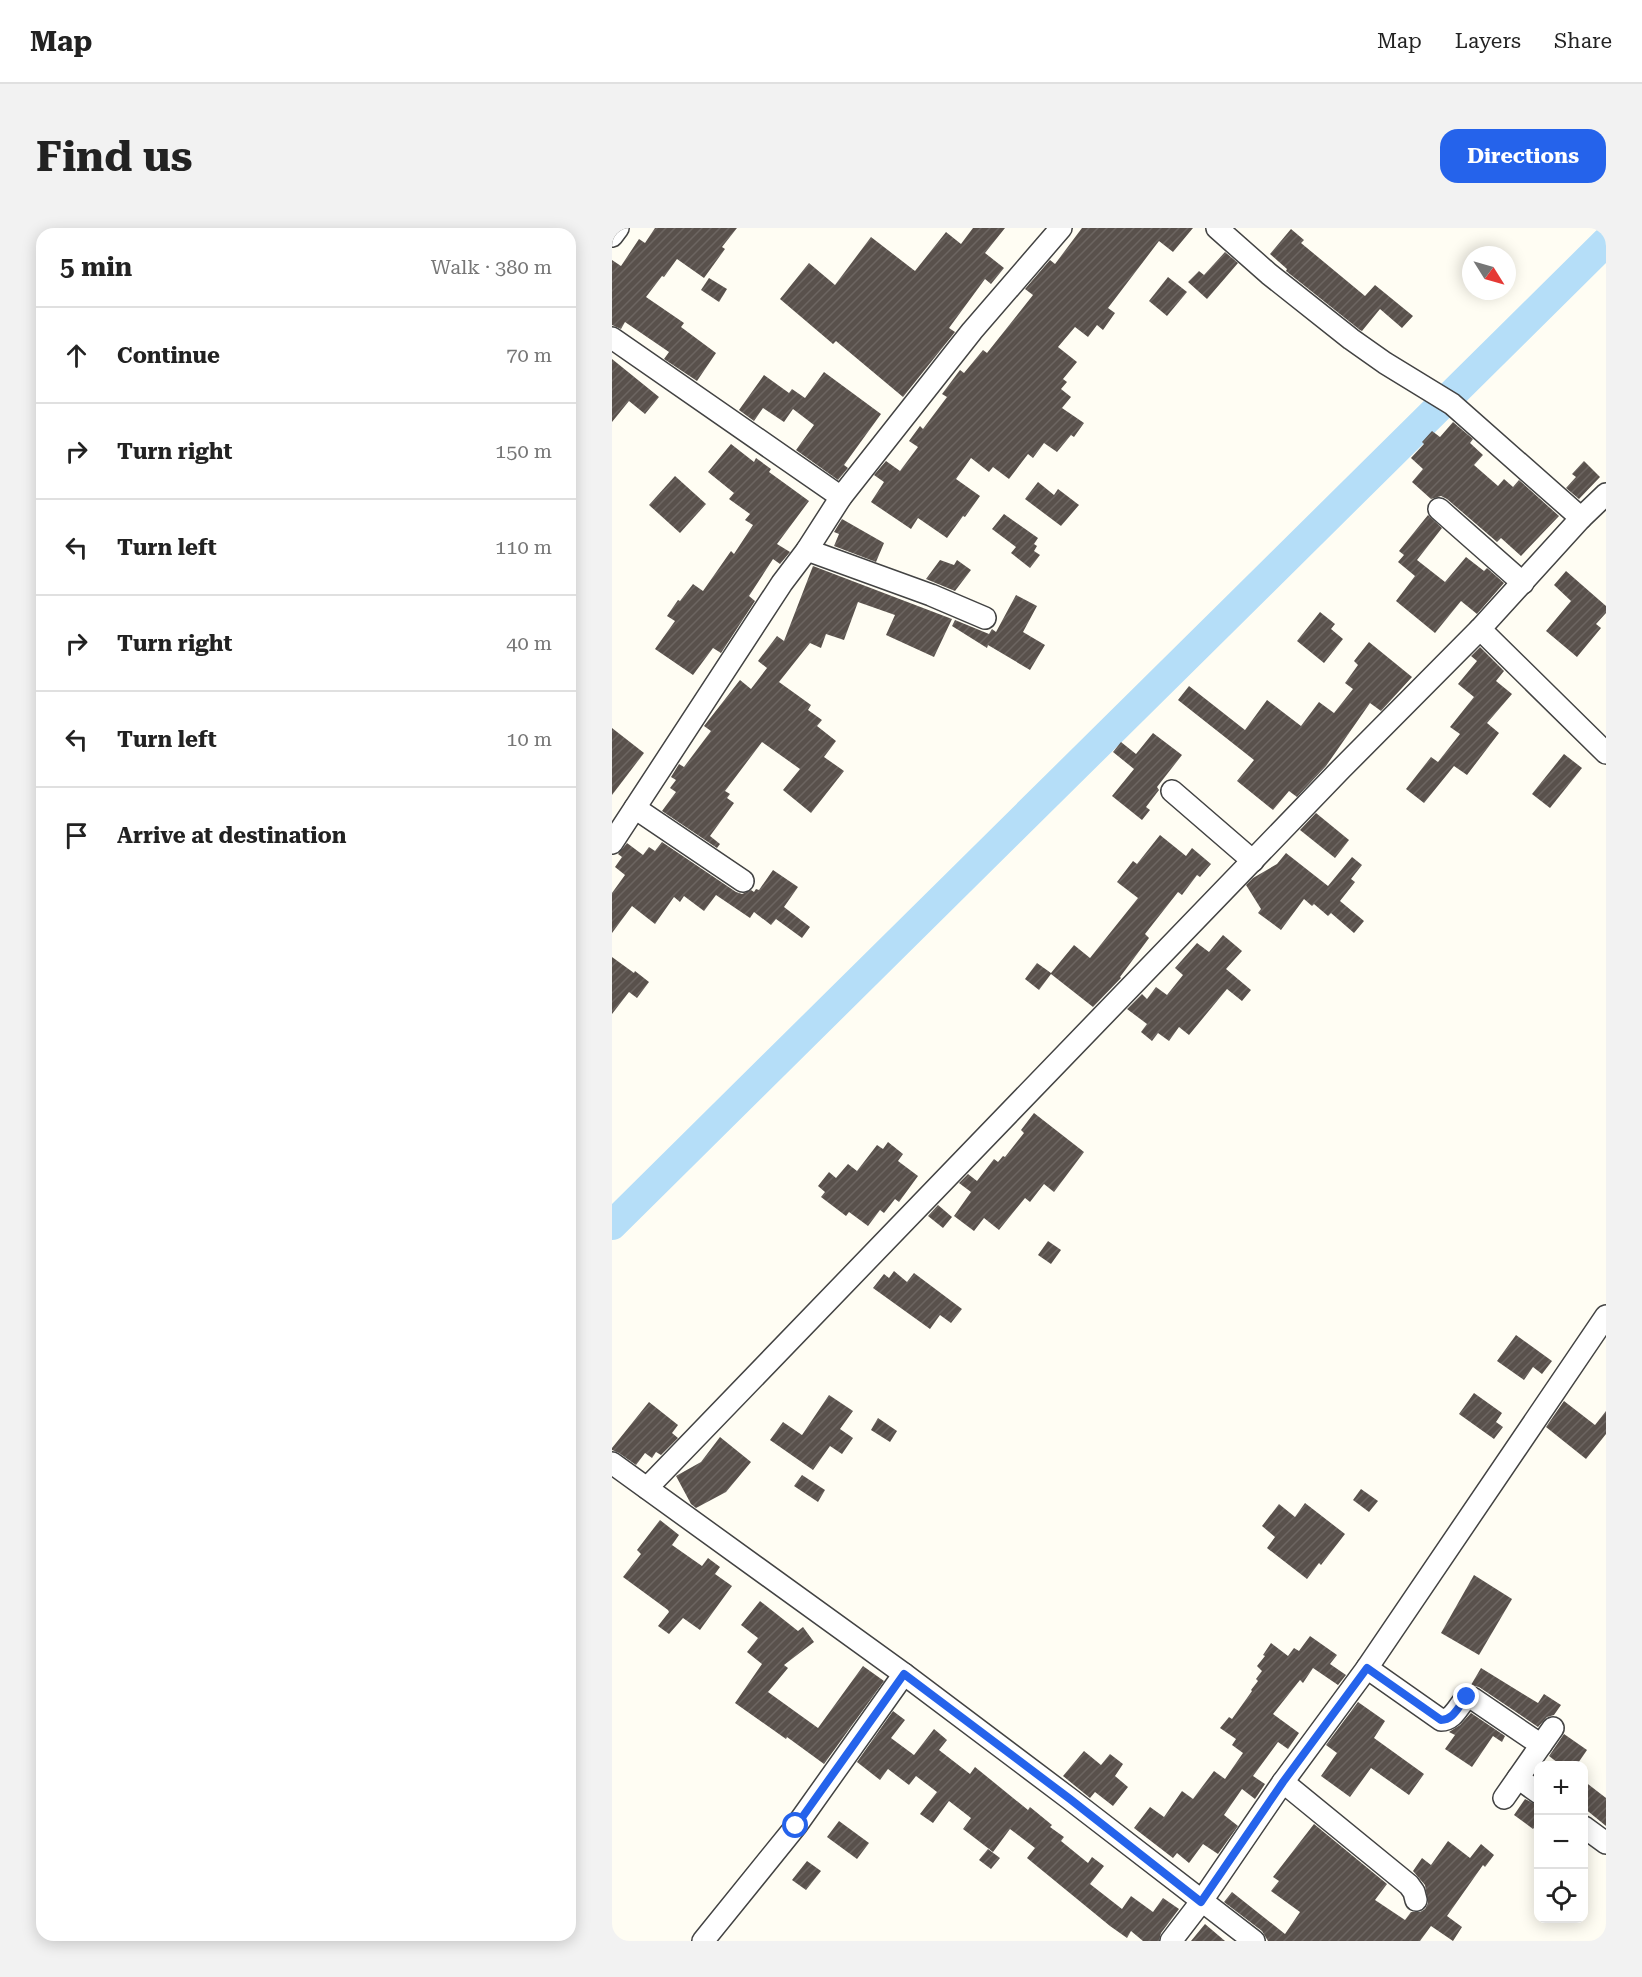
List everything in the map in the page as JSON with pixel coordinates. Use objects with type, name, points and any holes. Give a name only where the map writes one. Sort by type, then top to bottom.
[{"type":"street","points":[[612,236],[618,228]]},
{"type":"street","points":[[612,843],[841,497],[972,331],[1061,228]]},
{"type":"street","points":[[1218,228],[1269,274],[1351,339],[1452,404],[1581,518]]},
{"type":"street","points":[[612,338],[841,497]]},
{"type":"street","points":[[646,1488],[1341,769],[1480,629],[1581,518],[1606,494]]},
{"type":"street","points":[[1439,509],[1522,583]]},
{"type":"street","points":[[807,550],[931,595],[985,618]]},
{"type":"street","points":[[1480,629],[1606,753]]},
{"type":"street","points":[[1172,791],[1253,861]]},
{"type":"street","points":[[635,808],[743,881]]},
{"type":"street","points":[[1171,1941],[1367,1668],[1606,1316]]},
{"type":"street","points":[[612,1463],[904,1674],[1254,1941]]},
{"type":"street","points":[[1367,1668],[1441,1720],[1451,1718],[1467,1697],[1547,1737],[1504,1798]]},
{"type":"street","points":[[703,1941],[796,1826],[904,1674]]},
{"type":"street","points":[[1518,1778],[1534,1789]]},
{"type":"street","points":[[1283,1782],[1409,1885],[1416,1900]]},
{"type":"street","points":[[1588,1830],[1606,1843]]},
{"type":"building","points":[[655,228],[737,228],[722,247],[725,249],[704,278],[677,259],[646,297],[684,323],[681,327],[716,353],[697,381],[664,359],[669,352],[625,322],[621,329],[612,325],[612,260],[621,266],[639,239],[645,243]]},
{"type":"building","points":[[973,228],[1005,228],[985,253],[1004,268],[991,284],[985,279],[949,328],[955,332],[903,397],[836,341],[833,344],[780,299],[809,263],[835,285],[871,237],[915,271],[946,232],[961,244]]},
{"type":"building","points":[[1082,228],[1193,228],[1173,252],[1159,241],[1108,308],[1115,313],[1103,330],[1097,325],[1088,337],[1075,327],[1058,347],[1077,362],[1063,379],[1067,382],[1061,389],[1071,397],[1062,408],[1084,423],[1074,437],[1071,435],[1057,452],[1044,443],[1033,458],[1028,454],[1009,479],[993,467],[989,472],[971,458],[956,479],[980,496],[965,517],[963,516],[947,538],[918,518],[911,529],[871,502],[884,482],[874,475],[886,461],[900,471],[918,447],[909,441],[920,426],[923,429],[947,397],[942,394],[960,370],[964,373],[983,350],[987,353],[1033,295],[1025,289],[1050,260],[1055,264]]},
{"type":"building","points":[[1291,229],[1304,240],[1301,243],[1365,296],[1375,285],[1413,316],[1402,328],[1380,309],[1362,331],[1360,330],[1286,271],[1287,269],[1270,254]]},
{"type":"building","points":[[1225,252],[1238,263],[1207,299],[1188,282],[1199,271],[1204,275]]},
{"type":"building","points":[[1168,277],[1187,292],[1167,316],[1149,301]]},
{"type":"building","points":[[709,278],[727,289],[719,302],[701,290]]},
{"type":"building","points":[[612,359],[659,397],[645,414],[629,401],[612,422]]},
{"type":"building","points":[[824,372],[881,414],[844,465],[848,468],[838,480],[796,450],[814,425],[793,409],[784,422],[763,408],[754,421],[739,410],[764,375],[789,393],[792,389],[805,398]]},
{"type":"building","points":[[1453,422],[1473,439],[1470,443],[1483,455],[1474,465],[1498,486],[1504,479],[1513,487],[1519,480],[1559,516],[1521,556],[1501,538],[1497,542],[1447,499],[1441,496],[1431,499],[1412,482],[1423,469],[1411,458],[1432,431],[1440,437]]},
{"type":"building","points":[[731,444],[754,462],[756,458],[771,469],[769,472],[809,501],[777,544],[790,552],[780,564],[773,559],[749,596],[755,601],[721,653],[713,648],[693,675],[655,649],[675,621],[667,616],[678,600],[680,601],[693,584],[703,591],[731,551],[734,554],[753,525],[745,520],[750,514],[729,499],[734,493],[708,472]]},
{"type":"building","points":[[1584,461],[1600,477],[1579,499],[1566,488],[1576,477],[1572,474]]},
{"type":"building","points":[[675,476],[706,504],[680,533],[649,505]]},
{"type":"building","points":[[1038,482],[1054,495],[1058,489],[1079,505],[1061,526],[1025,499]]},
{"type":"building","points":[[1004,514],[1038,538],[1034,544],[1037,546],[1034,551],[1040,555],[1030,568],[1011,553],[1016,547],[992,529]]},
{"type":"building","points":[[1428,515],[1442,528],[1417,560],[1445,582],[1466,557],[1484,571],[1487,568],[1504,583],[1477,614],[1461,601],[1435,633],[1396,601],[1415,576],[1398,562],[1404,555],[1399,551]]},
{"type":"building","points":[[842,519],[884,543],[876,562],[834,546],[839,534],[834,532]]},
{"type":"building","points":[[940,560],[954,565],[957,560],[971,570],[955,591],[926,579]]},
{"type":"building","points":[[813,566],[952,619],[934,657],[886,635],[895,615],[858,602],[844,640],[826,634],[821,648],[810,643],[779,682],[811,705],[808,710],[822,720],[817,726],[836,741],[824,757],[844,771],[811,813],[783,790],[800,769],[762,742],[725,791],[730,794],[727,798],[734,803],[710,836],[720,844],[717,848],[662,811],[676,792],[670,788],[676,780],[671,777],[679,764],[684,767],[711,731],[704,726],[740,680],[751,689],[767,668],[758,661],[777,636],[784,641]]},
{"type":"building","points":[[1566,571],[1606,606],[1606,613],[1596,624],[1601,628],[1577,657],[1546,631],[1571,601],[1554,585]]},
{"type":"building","points":[[1016,595],[1037,606],[1023,632],[1045,645],[1030,670],[988,645],[987,648],[952,626],[955,620],[989,634],[992,629],[996,632]]},
{"type":"building","points":[[1320,612],[1335,624],[1331,629],[1343,639],[1324,663],[1297,641]]},
{"type":"building","points":[[1369,642],[1412,677],[1381,711],[1370,703],[1326,766],[1297,797],[1289,791],[1273,810],[1237,781],[1254,760],[1178,700],[1189,686],[1245,730],[1267,700],[1301,726],[1319,702],[1334,713],[1353,689],[1345,683],[1358,665],[1354,661]]},
{"type":"building","points":[[1480,647],[1504,671],[1496,681],[1512,694],[1487,723],[1499,733],[1467,775],[1454,766],[1424,803],[1406,789],[1431,757],[1438,762],[1460,734],[1450,727],[1474,697],[1458,684],[1477,661],[1471,656]]},
{"type":"building","points":[[612,728],[644,753],[612,795]]},
{"type":"building","points":[[1153,733],[1182,755],[1157,787],[1159,790],[1146,807],[1150,810],[1142,820],[1112,796],[1134,769],[1113,752],[1121,742],[1136,754]]},
{"type":"building","points":[[1564,754],[1582,768],[1550,808],[1532,794]]},
{"type":"building","points":[[1316,813],[1349,840],[1335,858],[1300,830]]},
{"type":"building","points":[[1160,835],[1186,856],[1192,848],[1211,864],[1200,877],[1197,875],[1182,895],[1178,892],[1145,934],[1149,938],[1121,978],[1093,1007],[1051,974],[1039,990],[1025,979],[1037,963],[1051,973],[1074,945],[1090,958],[1138,898],[1117,882],[1133,861],[1137,864]]},
{"type":"building","points":[[662,842],[742,894],[751,890],[754,892],[756,889],[759,890],[773,870],[798,887],[784,907],[810,927],[802,938],[776,919],[771,925],[754,912],[750,918],[716,895],[704,911],[684,896],[680,902],[674,897],[655,924],[632,906],[612,933],[612,893],[625,875],[615,867],[622,857],[618,854],[627,843],[643,855],[649,847],[655,851]]},
{"type":"building","points":[[1286,853],[1328,886],[1352,857],[1362,865],[1351,879],[1355,882],[1340,901],[1364,921],[1354,933],[1331,913],[1328,916],[1304,899],[1281,930],[1258,913],[1261,909],[1246,885],[1253,878],[1277,864]]},
{"type":"building","points":[[1223,935],[1242,951],[1226,969],[1251,990],[1242,1001],[1227,989],[1189,1035],[1179,1027],[1169,1041],[1158,1033],[1152,1041],[1141,1032],[1147,1024],[1127,1009],[1142,994],[1147,999],[1156,987],[1167,995],[1183,975],[1175,968],[1197,943],[1209,952]]},
{"type":"building","points":[[612,957],[649,982],[637,998],[629,992],[612,1014]]},
{"type":"building","points":[[1034,1113],[1084,1152],[1054,1192],[1044,1184],[1030,1202],[1025,1198],[999,1230],[984,1218],[974,1231],[954,1216],[971,1192],[959,1183],[968,1174],[977,1181],[994,1159],[998,1162],[1003,1156],[1005,1157],[1024,1133],[1021,1130]]},
{"type":"building","points":[[888,1142],[903,1154],[898,1161],[918,1176],[899,1202],[895,1199],[884,1213],[880,1210],[868,1226],[849,1212],[846,1216],[821,1197],[825,1192],[818,1186],[829,1172],[836,1178],[848,1164],[857,1171],[877,1145],[883,1149]]},
{"type":"building","points":[[938,1205],[952,1217],[943,1228],[928,1216]]},
{"type":"building","points":[[1048,1241],[1061,1250],[1051,1264],[1038,1255]]},
{"type":"building","points":[[894,1271],[907,1282],[914,1273],[962,1309],[951,1323],[940,1315],[930,1329],[873,1288],[884,1274],[889,1278]]},
{"type":"building","points":[[1516,1335],[1552,1361],[1542,1374],[1533,1367],[1524,1380],[1497,1361]]},
{"type":"building","points":[[1474,1393],[1502,1413],[1496,1422],[1503,1427],[1494,1439],[1459,1414]]},
{"type":"building","points":[[829,1395],[853,1411],[840,1429],[853,1438],[842,1454],[830,1446],[813,1470],[770,1440],[783,1422],[802,1435]]},
{"type":"building","points":[[1564,1401],[1595,1425],[1606,1411],[1606,1434],[1586,1459],[1546,1427]]},
{"type":"building","points":[[649,1402],[678,1425],[672,1433],[678,1438],[661,1455],[656,1452],[652,1458],[645,1453],[636,1465],[612,1448]]},
{"type":"building","points":[[878,1418],[897,1431],[890,1442],[871,1430]]},
{"type":"building","points":[[720,1437],[751,1462],[726,1492],[696,1508],[691,1504],[676,1476],[701,1462]]},
{"type":"building","points":[[802,1475],[825,1490],[818,1502],[794,1486]]},
{"type":"building","points":[[1361,1489],[1378,1501],[1369,1512],[1353,1500]]},
{"type":"building","points":[[1305,1503],[1345,1534],[1307,1579],[1267,1548],[1275,1537],[1262,1526],[1279,1504],[1295,1517]]},
{"type":"building","points":[[660,1520],[679,1535],[672,1545],[702,1566],[708,1558],[720,1567],[715,1574],[732,1586],[700,1630],[683,1618],[669,1634],[658,1626],[669,1612],[668,1610],[623,1577],[641,1554],[637,1550]]},
{"type":"building","points":[[1474,1575],[1512,1599],[1479,1655],[1441,1633]]},
{"type":"building","points":[[760,1601],[798,1631],[803,1627],[814,1642],[784,1665],[788,1668],[768,1692],[818,1728],[863,1666],[884,1681],[824,1764],[735,1703],[762,1664],[747,1652],[758,1638],[741,1625]]},
{"type":"building","points":[[1310,1636],[1337,1655],[1330,1664],[1346,1675],[1338,1685],[1313,1668],[1303,1683],[1300,1680],[1273,1714],[1299,1733],[1288,1749],[1278,1742],[1253,1776],[1265,1784],[1255,1799],[1242,1789],[1224,1815],[1238,1826],[1218,1854],[1203,1844],[1189,1863],[1177,1853],[1173,1858],[1134,1828],[1150,1807],[1164,1817],[1182,1791],[1193,1799],[1214,1771],[1225,1779],[1243,1753],[1232,1745],[1236,1739],[1220,1728],[1229,1717],[1232,1719],[1258,1681],[1256,1679],[1262,1671],[1257,1666],[1265,1656],[1263,1655],[1271,1643],[1288,1656],[1294,1648],[1299,1651]]},
{"type":"building","points":[[1481,1668],[1538,1703],[1544,1694],[1561,1705],[1554,1715],[1547,1717],[1538,1727],[1479,1687],[1471,1685]]},
{"type":"building","points":[[1358,1702],[1385,1721],[1374,1738],[1424,1774],[1409,1795],[1371,1768],[1350,1797],[1321,1776],[1337,1753],[1326,1745]]},
{"type":"building","points":[[893,1711],[905,1720],[891,1738],[914,1755],[934,1729],[947,1740],[939,1750],[970,1774],[975,1767],[1028,1810],[1030,1807],[1052,1825],[1050,1827],[1064,1837],[1061,1841],[1088,1863],[1092,1857],[1104,1866],[1090,1884],[1122,1909],[1131,1896],[1153,1912],[1163,1898],[1179,1909],[1161,1933],[1159,1941],[1143,1941],[1131,1931],[1127,1938],[1110,1926],[1027,1858],[1035,1848],[1010,1829],[993,1852],[963,1829],[971,1818],[949,1801],[933,1823],[920,1814],[937,1792],[916,1776],[909,1785],[888,1769],[880,1780],[857,1762]]},
{"type":"building","points":[[1471,1713],[1505,1736],[1502,1742],[1493,1736],[1472,1767],[1445,1749],[1455,1735],[1449,1732],[1460,1725]]},
{"type":"building","points":[[1564,1734],[1587,1750],[1579,1761],[1556,1761],[1549,1756]]},
{"type":"building","points":[[1084,1751],[1101,1765],[1110,1754],[1123,1764],[1115,1776],[1128,1787],[1113,1806],[1095,1792],[1090,1798],[1063,1776]]},
{"type":"building","points":[[1588,1784],[1606,1798],[1606,1826],[1588,1811]]},
{"type":"building","points":[[1525,1799],[1534,1804],[1534,1828],[1533,1829],[1514,1815]]},
{"type":"building","points":[[839,1821],[869,1843],[857,1859],[827,1837]]},
{"type":"building","points":[[1314,1824],[1387,1884],[1375,1900],[1405,1920],[1411,1912],[1420,1912],[1425,1909],[1428,1903],[1425,1885],[1413,1871],[1422,1858],[1431,1865],[1448,1841],[1470,1858],[1481,1844],[1494,1855],[1485,1867],[1483,1865],[1447,1916],[1462,1927],[1453,1941],[1431,1926],[1420,1941],[1268,1941],[1262,1931],[1224,1902],[1232,1892],[1285,1934],[1300,1912],[1271,1891],[1279,1881],[1273,1877]]},
{"type":"building","points":[[988,1849],[1000,1858],[991,1869],[979,1860]]},
{"type":"building","points":[[807,1861],[821,1871],[806,1890],[792,1880]]},
{"type":"building","points":[[1205,1924],[1225,1941],[1191,1941]]},
{"type":"waterway","points":[[612,1225],[1606,242]]},
{"type":"route","points":[[796,1826],[904,1674],[1070,1799],[1201,1902],[1283,1782],[1367,1668],[1441,1720],[1451,1718],[1467,1697]]}]
